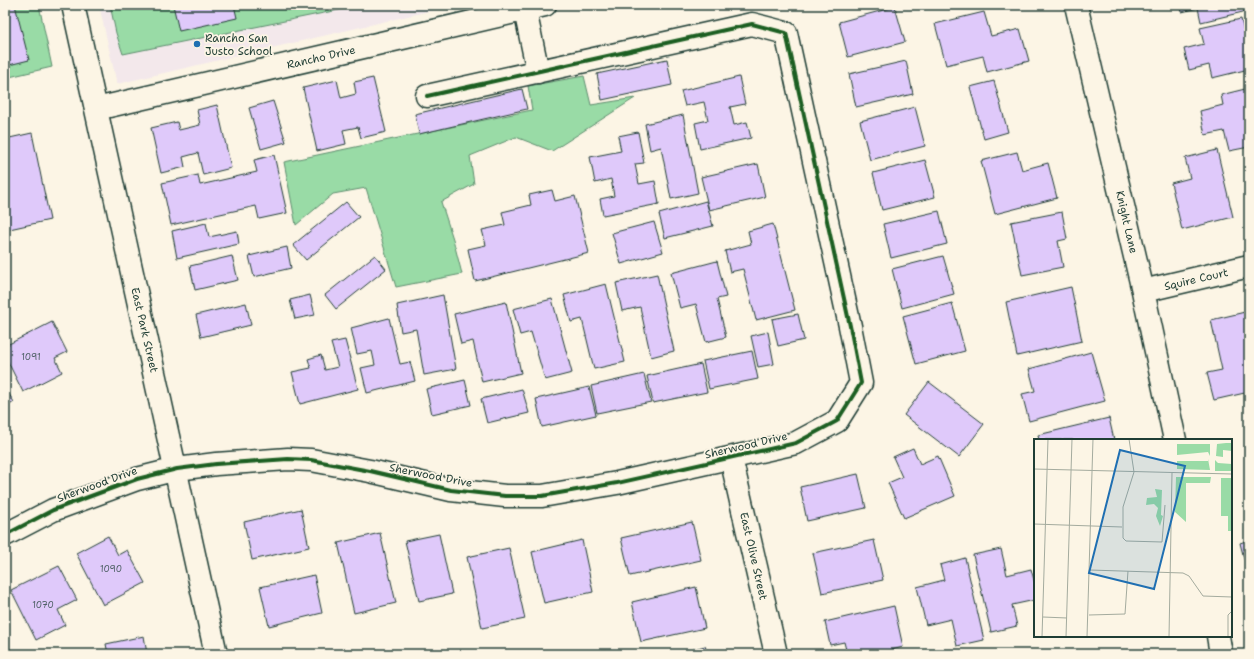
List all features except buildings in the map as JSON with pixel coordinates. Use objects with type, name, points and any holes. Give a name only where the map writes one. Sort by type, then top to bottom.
[{"type":"street","name":"East Park Street","points":[[73,5],[177,469],[216,654]]},
{"type":"street","name":"Knight Lane","points":[[1076,5],[1143,291],[1175,439]]},
{"type":"street","name":"Rancho Drive","points":[[96,109],[535,7]]},
{"type":"street","points":[[427,96],[538,72],[535,7]]},
{"type":"street","name":"Sherwood Drive","points":[[5,536],[53,510],[86,496],[137,479],[177,469],[216,464],[288,459],[311,460],[370,471],[451,490],[504,496],[542,496],[617,483],[796,443],[837,421],[861,383],[786,33],[752,24],[538,72]]},
{"type":"street","name":"Squire Court","points":[[1143,291],[1249,266]]},
{"type":"street","name":"East Olive Street","points":[[732,458],[776,654]]},
{"type":"street","points":[[1218,637],[1221,654]]},
{"type":"shaded area","name":"Rancho San Justo School","points":[[99,5],[455,5],[117,84]]},
{"type":"green space","points":[[5,5],[39,5],[52,67],[5,78]]},
{"type":"green space","points":[[110,5],[363,5],[123,54],[116,33]]},
{"type":"green space","points":[[584,76],[591,105],[635,98],[552,151],[516,137],[470,156],[474,184],[441,202],[462,274],[396,287],[366,188],[333,194],[296,225],[284,162],[532,110],[528,86]]},
{"type":"cycle path","points":[[5,535],[53,510],[137,479],[177,469],[216,464],[288,459],[311,460],[370,471],[451,490],[505,496],[542,496],[617,483],[796,443],[837,421],[861,383],[786,33],[752,24],[427,96]]},
{"type":"place","name":"Rancho San Justo School","points":[[197,44]]}]
